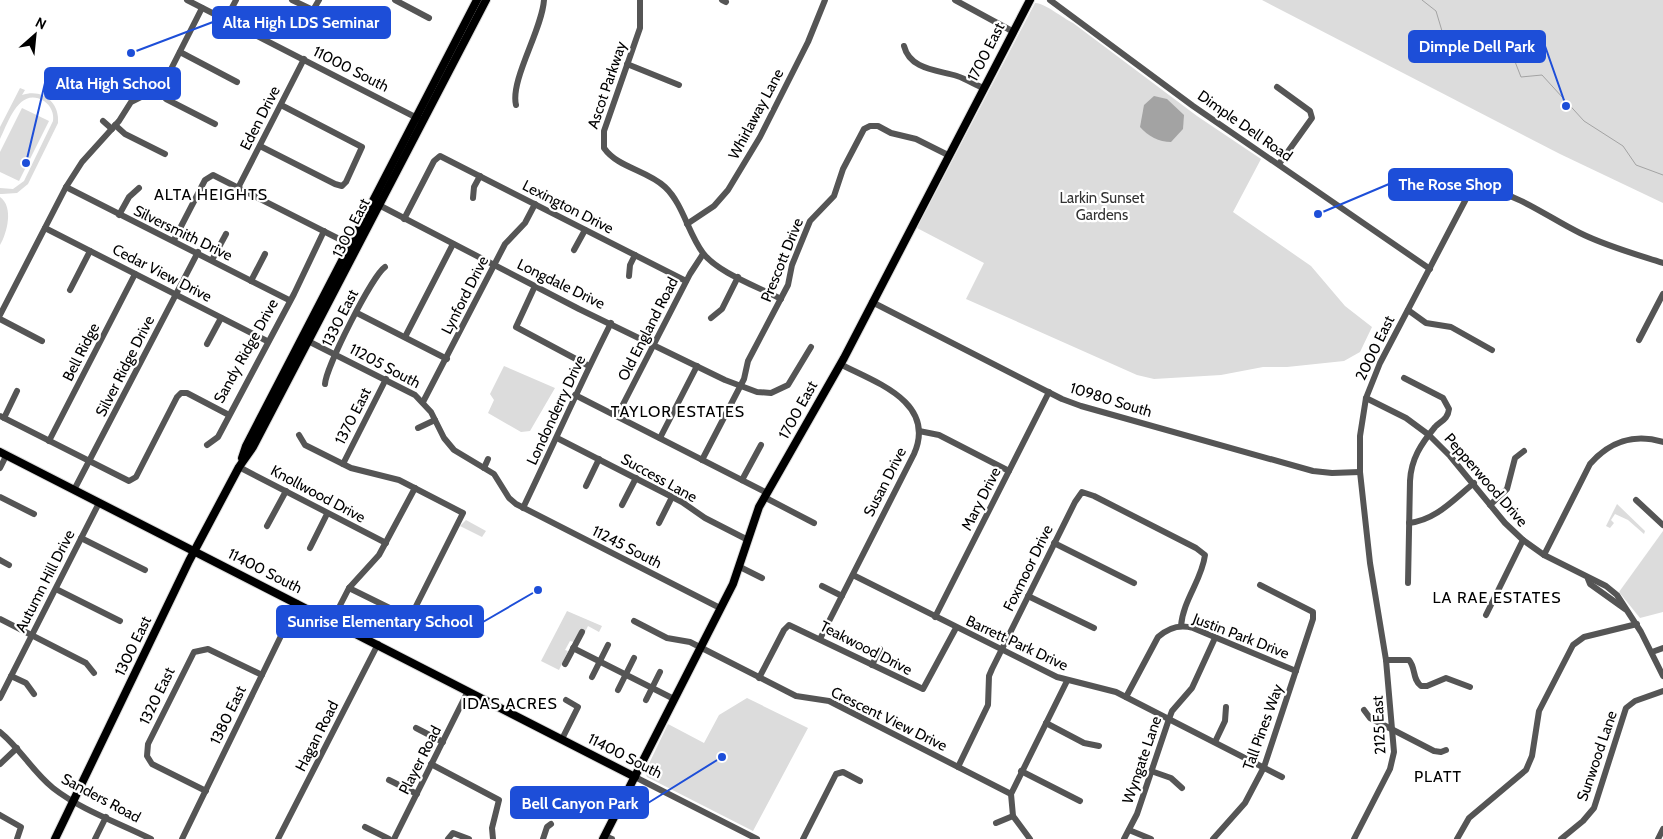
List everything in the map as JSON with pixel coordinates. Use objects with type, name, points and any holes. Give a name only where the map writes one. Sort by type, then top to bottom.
[{"type":"main road","name":"1300 East","points":[[239,467],[246,446],[419,119],[477,0]]},
{"type":"main road","name":"1300 East","points":[[419,119],[486,0]]},
{"type":"main road","name":"1700 East","points":[[607,838],[635,777],[740,567],[754,518],[840,364],[1012,31],[1030,0]]},
{"type":"main road","name":"1300 East","points":[[55,839],[195,551],[239,467],[253,447],[308,341],[353,246]]},
{"type":"main road","name":"11400 South","points":[[3,454],[332,620],[635,777]]},
{"type":"street","name":"11000 South","points":[[187,0],[419,119]]},
{"type":"street","points":[[226,20],[236,0]]},
{"type":"street","points":[[292,0],[313,10],[319,0]]},
{"type":"street","points":[[395,0],[429,18]]},
{"type":"street","points":[[516,105],[516,90],[541,21],[544,0]]},
{"type":"street","name":"Ascot Parkway","points":[[640,0],[640,28],[604,131],[604,148],[614,158],[664,186],[673,198],[704,254],[720,267],[781,299]]},
{"type":"street","name":"Whirlaway Lane","points":[[688,224],[706,214],[728,190],[760,137],[808,42],[824,0]]},
{"type":"street","points":[[955,0],[964,2],[1012,31]]},
{"type":"street","name":"Dimple Dell Road","points":[[1050,0],[1193,106],[1430,269]]},
{"type":"street","points":[[0,315],[66,187],[82,162],[113,127],[131,102],[157,89],[164,81],[202,8]]},
{"type":"street","points":[[904,46],[909,58],[918,64],[957,76],[983,88]]},
{"type":"street","points":[[180,52],[237,82]]},
{"type":"street","name":"Eden Drive","points":[[238,188],[304,59]]},
{"type":"street","points":[[627,64],[679,85]]},
{"type":"street","points":[[1277,87],[1310,111],[1312,118],[1279,164]]},
{"type":"street","points":[[157,89],[171,102],[215,124]]},
{"type":"street","points":[[260,146],[342,186],[362,147],[281,105]]},
{"type":"street","points":[[103,121],[165,154]]},
{"type":"street","name":"Prescott Drive","points":[[702,460],[740,386],[748,361],[790,281],[794,259],[810,221],[834,196],[843,169],[864,129],[870,126],[878,126],[900,136],[916,139],[948,155]]},
{"type":"street","name":"Lexington Drive","points":[[404,219],[438,156],[686,281]]},
{"type":"street","points":[[174,240],[207,177],[215,176],[353,246]]},
{"type":"street","points":[[473,198],[474,187],[480,176]]},
{"type":"street","name":"Silversmith Drive","points":[[66,187],[119,215],[198,252],[289,300]]},
{"type":"street","points":[[119,215],[129,197],[139,188]]},
{"type":"street","name":"2000 East","points":[[1386,660],[1370,564],[1360,472],[1360,436],[1366,398],[1372,379],[1466,199],[1474,192],[1481,190],[1492,191],[1513,199],[1608,245],[1663,262]]},
{"type":"street","name":"Longdale Drive","points":[[375,203],[535,286],[740,386],[764,393],[783,388],[794,378],[812,347]]},
{"type":"street","name":"Lynford Drive","points":[[423,402],[447,359],[507,240],[525,223],[536,204]]},
{"type":"street","name":"Cedar View Drive","points":[[45,228],[267,341]]},
{"type":"street","points":[[574,250],[585,230]]},
{"type":"street","name":"Sandy Ridge Drive","points":[[90,462],[126,480],[134,479],[181,393],[187,394],[229,415],[324,231]]},
{"type":"street","points":[[212,260],[226,234]]},
{"type":"street","points":[[405,337],[453,244]]},
{"type":"street","points":[[70,290],[90,251]]},
{"type":"street","name":"Silver Ridge Drive","points":[[74,490],[198,252]]},
{"type":"street","points":[[251,281],[265,254]]},
{"type":"street","name":"Old England Road","points":[[617,416],[686,281],[704,254]]},
{"type":"street","points":[[629,276],[630,265],[635,255]]},
{"type":"street","name":"1330 East","points":[[325,384],[328,370],[357,313],[376,277],[385,268]]},
{"type":"street","name":"Bell Ridge","points":[[49,441],[135,274]]},
{"type":"street","points":[[711,318],[722,309],[738,277]]},
{"type":"street","points":[[535,286],[516,327],[589,366]]},
{"type":"street","points":[[1639,340],[1663,294]]},
{"type":"street","name":"10980 South","points":[[872,302],[1049,392],[1081,406],[1312,471],[1332,473],[1360,472]]},
{"type":"street","points":[[1408,310],[1426,323],[1451,327],[1492,350]]},
{"type":"street","points":[[357,313],[447,359]]},
{"type":"street","points":[[208,344],[222,318]]},
{"type":"street","points":[[0,320],[42,341]]},
{"type":"street","name":"Londonderry Drive","points":[[523,508],[557,438],[575,395],[611,323]]},
{"type":"street","name":"11205 South","points":[[308,341],[386,380],[423,402],[444,438],[454,450],[497,477],[509,498],[523,508]]},
{"type":"street","points":[[840,364],[905,400],[914,413],[919,431],[939,435],[1009,471]]},
{"type":"street","points":[[660,438],[697,366]]},
{"type":"street","points":[[1404,378],[1442,398],[1448,405],[1447,417],[1429,435],[1416,453],[1412,465],[1408,583]]},
{"type":"street","name":"1370 East","points":[[343,464],[386,380]]},
{"type":"street","points":[[17,392],[2,417],[90,462]]},
{"type":"street","name":"Mary Drive","points":[[935,616],[1049,392]]},
{"type":"street","points":[[575,395],[742,480],[814,523]]},
{"type":"street","name":"Pepperwood Drive","points":[[1366,398],[1406,418],[1429,435],[1523,540],[1544,555],[1588,579],[1590,584],[1627,610],[1637,624],[1663,676]]},
{"type":"street","points":[[208,445],[218,437],[229,415]]},
{"type":"street","points":[[418,428],[435,420]]},
{"type":"street","name":"Susan Drive","points":[[820,639],[914,454],[919,431]]},
{"type":"street","points":[[299,435],[305,444],[343,464],[358,470],[399,480],[463,514],[410,618],[349,588]]},
{"type":"street","name":"Success Lane","points":[[557,438],[672,497],[705,518],[748,540]]},
{"type":"street","points":[[1544,555],[1590,464],[1598,454],[1624,440],[1646,438],[1663,442]]},
{"type":"street","points":[[742,480],[761,445]]},
{"type":"street","points":[[1490,505],[1507,489],[1515,458],[1524,451]]},
{"type":"street","points":[[0,468],[3,454]]},
{"type":"street","points":[[484,468],[488,459]]},
{"type":"street","points":[[586,486],[599,459]]},
{"type":"street","name":"Knollwood Drive","points":[[239,467],[386,543]]},
{"type":"street","points":[[622,504],[636,478]]},
{"type":"street","points":[[1409,523],[1422,521],[1434,516],[1474,484]]},
{"type":"street","points":[[332,620],[349,588],[375,560],[386,543],[415,488]]},
{"type":"street","points":[[267,526],[286,491]]},
{"type":"street","name":"Foxmoor Drive","points":[[958,767],[988,705],[989,676],[1054,543],[1082,492],[1094,496],[1170,535],[1204,555],[1202,567],[1186,603],[1182,626]]},
{"type":"street","points":[[0,497],[34,514]]},
{"type":"street","points":[[659,523],[672,497]]},
{"type":"street","points":[[1636,500],[1663,525]]},
{"type":"street","name":"Autumn Hill Drive","points":[[0,698],[99,503]]},
{"type":"street","name":"11245 South","points":[[523,508],[720,608]]},
{"type":"street","points":[[310,548],[327,514]]},
{"type":"street","points":[[81,538],[146,570]]},
{"type":"street","points":[[1486,615],[1523,540]]},
{"type":"street","points":[[1054,543],[1134,583]]},
{"type":"street","points":[[0,560],[9,564]]},
{"type":"street","points":[[740,567],[762,578]]},
{"type":"street","name":"Barrett Park Drive","points":[[853,575],[956,628],[1067,681],[1105,688],[1126,697],[1282,777]]},
{"type":"street","name":"Tall Pines Way","points":[[1213,839],[1245,803],[1264,767],[1313,619],[1313,612],[1260,585]]},
{"type":"street","points":[[822,586],[842,596]]},
{"type":"street","points":[[56,589],[120,621]]},
{"type":"street","points":[[1028,596],[1094,628]]},
{"type":"street","name":"1380 East","points":[[182,839],[296,603]]},
{"type":"street","points":[[0,619],[86,663],[94,673]]},
{"type":"street","name":"Crescent View Drive","points":[[634,621],[667,638],[686,641],[796,696],[829,701],[1011,794]]},
{"type":"street","points":[[1457,839],[1469,818],[1526,770],[1532,756],[1539,711],[1573,645],[1584,637],[1637,624]]},
{"type":"street","name":"Teakwood Drive","points":[[759,678],[784,630],[789,625],[923,689],[956,628]]},
{"type":"street","name":"Justin Park Drive","points":[[1126,697],[1158,637],[1172,628],[1182,626],[1193,628],[1296,671]]},
{"type":"street","points":[[565,664],[582,632]]},
{"type":"street","name":"Wyngate Lane","points":[[1124,839],[1129,830],[1172,711],[1192,688],[1214,638]]},
{"type":"street","name":"Hagan Road","points":[[278,839],[378,644]]},
{"type":"street","points":[[592,677],[608,645]]},
{"type":"street","points":[[573,648],[674,700]]},
{"type":"street","points":[[1652,652],[1663,648]]},
{"type":"street","name":"1320 East","points":[[206,791],[157,767],[149,760],[146,752],[148,744],[189,659],[194,652],[202,649],[211,650],[262,675]]},
{"type":"street","points":[[872,665],[880,649]]},
{"type":"street","points":[[618,690],[634,658]]},
{"type":"street","points":[[1386,660],[1409,660],[1413,664],[1416,681],[1421,686],[1427,686],[1446,678],[1470,687]]},
{"type":"street","name":"2125 East","points":[[1354,839],[1393,763],[1393,730],[1386,660]]},
{"type":"street","points":[[646,700],[660,672]]},
{"type":"street","points":[[11,676],[26,684],[34,694]]},
{"type":"street","points":[[1030,839],[1013,816],[1011,794],[1067,681]]},
{"type":"street","name":"Player Road","points":[[394,839],[468,691]]},
{"type":"street","name":"Sunwood Lane","points":[[1561,839],[1589,815],[1594,808],[1626,708],[1635,701],[1663,691]]},
{"type":"street","points":[[562,739],[578,707],[566,700]]},
{"type":"street","points":[[1215,742],[1225,721],[1226,707]]},
{"type":"street","points":[[1364,710],[1370,718],[1434,751],[1441,752],[1446,750]]},
{"type":"street","points":[[1046,723],[1084,743],[1098,746]]},
{"type":"street","points":[[416,728],[443,742]]},
{"type":"street","name":"Sanders Road","points":[[0,732],[17,748],[44,780],[73,801],[151,839]]},
{"type":"street","points":[[0,764],[17,748]]},
{"type":"street","points":[[431,764],[499,800],[492,828],[493,839]]},
{"type":"street","points":[[1021,771],[1080,801]]},
{"type":"street","points":[[1151,771],[1171,778],[1182,788]]},
{"type":"street","points":[[803,839],[836,774],[843,772],[860,781]]},
{"type":"street","name":"11400 South","points":[[635,777],[753,838]]},
{"type":"street","points":[[389,780],[417,794]]},
{"type":"street","points":[[0,815],[21,827],[17,839]]},
{"type":"street","points":[[996,823],[1013,816]]},
{"type":"street","points":[[95,839],[106,817]]},
{"type":"street","points":[[543,839],[547,827],[551,824]]},
{"type":"street","points":[[365,827],[389,839]]},
{"type":"street","points":[[1658,839],[1663,829]]},
{"type":"street","points":[[1129,830],[1151,839]]},
{"type":"street","points":[[448,839],[453,834],[469,839]]},
{"type":"green space","points":[[1262,0],[1663,0],[1663,203],[1560,154]]},
{"type":"green space","name":"Larkin Sunset Gardens","points":[[1035,3],[1039,3],[1073,23],[1197,116],[1261,159],[1233,212],[1311,266],[1345,306],[1372,327],[1360,352],[1344,361],[1287,367],[1263,367],[1221,375],[1154,379],[1137,375],[966,299],[984,263],[917,228]]},
{"type":"green space","points":[[20,88],[25,90],[22,95],[36,93],[48,98],[56,109],[58,123],[28,184],[17,193],[0,194],[0,188],[13,189],[24,181],[53,121],[52,110],[44,101],[28,98],[16,108],[0,139],[0,127]]},
{"type":"green space","points":[[22,108],[49,121],[19,181],[0,172],[0,152]]},
{"type":"green space","points":[[0,197],[7,207],[8,220],[0,245]]},
{"type":"green space","points":[[504,366],[555,388],[530,431],[521,432],[488,413],[494,400],[490,394]]},
{"type":"green space","points":[[1617,504],[1645,531],[1644,534],[1628,520],[1615,514],[1611,520],[1614,523],[1610,528],[1606,526]]},
{"type":"green space","points":[[466,520],[486,531],[482,537],[460,526]]},
{"type":"green space","points":[[1663,531],[1663,612],[1640,618],[1619,592]]},
{"type":"green space","points":[[567,611],[602,626],[599,632],[588,626],[585,632],[580,630],[574,642],[570,641],[565,650],[568,651],[559,670],[541,661]]},
{"type":"green space","points":[[747,698],[808,728],[753,831],[647,777],[645,772],[668,724],[704,743],[719,715]]},
{"type":"shaded area","points":[[1154,96],[1167,99],[1184,115],[1183,129],[1171,142],[1154,138],[1140,127],[1144,105]]},
{"type":"waterway","points":[[1422,0],[1436,11],[1442,31],[1448,38],[1469,34],[1488,53],[1512,54],[1521,77],[1542,75],[1584,121],[1623,146],[1636,165],[1663,175]]},
{"type":"place","name":"Alta High LDS Seminar","points":[[131,53]]},
{"type":"place","name":"Dimple Dell Park","points":[[1566,106]]},
{"type":"place","name":"Alta High School","points":[[26,163]]},
{"type":"place","name":"The Rose Shop","points":[[1318,214]]},
{"type":"place","name":"Sunrise Elementary School","points":[[538,590]]},
{"type":"place","name":"Bell Canyon Park","points":[[722,757]]},
{"type":"district","name":"ALTA HEIGHTS","points":[[211,194]]},
{"type":"district","name":"TAYLOR ESTATES","points":[[678,411]]},
{"type":"district","name":"LA RAE ESTATES","points":[[1497,597]]},
{"type":"district","name":"IDAS ACRES","points":[[510,703]]},
{"type":"district","name":"PLATT","points":[[1438,776]]}]
